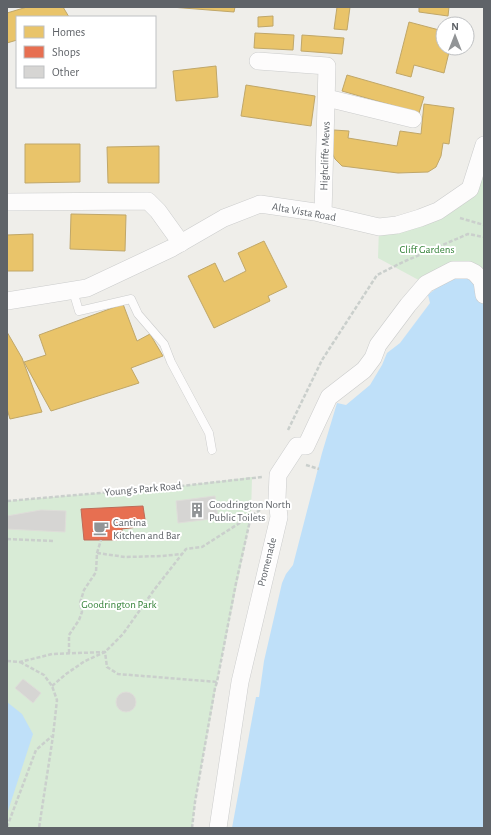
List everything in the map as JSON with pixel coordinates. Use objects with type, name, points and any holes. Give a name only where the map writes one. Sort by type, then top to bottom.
[{"type":"street","name":"Highcliffe Mews","points":[[258,61],[327,66],[323,214]]},
{"type":"street","points":[[327,98],[413,119]]},
{"type":"street","name":"Alta Vista Road","points":[[7,301],[87,288],[181,244],[224,218],[260,204],[323,214],[379,227],[397,225],[438,212],[470,188],[484,145]]},
{"type":"street","points":[[7,202],[148,201],[158,211],[181,244]]},
{"type":"street","points":[[278,475],[297,446],[306,446],[329,398],[364,370],[373,358],[378,345],[426,284],[453,270],[469,270],[475,273],[482,281],[484,295]]},
{"type":"street","name":"Promenade","points":[[218,828],[240,682],[279,517],[277,499],[278,475]]},
{"type":"lane","points":[[73,291],[79,312],[131,299],[138,314],[164,344],[209,434],[212,450]]},
{"type":"path","points":[[286,434],[322,360],[377,275],[468,234],[484,237]]},
{"type":"path","name":"Young's Park Road","points":[[7,501],[181,486],[278,475]]},
{"type":"path","points":[[52,686],[85,661],[105,652],[123,634],[154,590],[186,549],[202,547],[277,499]]},
{"type":"path","points":[[192,828],[214,688],[218,682],[236,582],[251,516]]},
{"type":"path","points":[[7,539],[54,541]]},
{"type":"path","points":[[69,653],[69,635],[79,620],[82,612],[80,603],[84,590],[96,572],[97,553],[101,540]]},
{"type":"path","points":[[97,553],[125,557],[182,554]]},
{"type":"path","points":[[105,652],[107,667],[118,674],[218,682],[240,682]]},
{"type":"path","points":[[7,661],[20,662],[52,654],[105,652]]},
{"type":"path","points":[[20,662],[44,675],[52,686],[57,700],[39,828]]},
{"type":"path","points":[[7,827],[36,750],[53,736]]},
{"type":"green space","name":"Cliff Gardens","points":[[484,145],[484,295],[426,284],[378,258],[379,227],[470,189]]},
{"type":"green space","name":"Goodrington Park","points":[[252,477],[251,516],[217,682],[195,802],[192,828],[7,828],[7,501],[181,486]]},
{"type":"water","points":[[466,276],[478,285],[484,308],[484,828],[232,828],[256,697],[259,697],[264,661],[282,583],[286,574],[293,565],[322,453],[337,403],[346,405],[370,385],[382,365],[387,353],[400,343],[430,303],[428,295],[436,288],[446,283]]},
{"type":"water","points":[[7,702],[22,714],[33,734],[7,814]]},
{"type":"building: Homes","points":[[27,7],[63,7],[68,16],[16,16],[16,40],[7,43],[7,13]]},
{"type":"building: Homes","points":[[171,7],[235,7],[234,12]]},
{"type":"building: Homes","points":[[337,7],[350,7],[347,30],[334,29]]},
{"type":"building: Homes","points":[[419,7],[449,7],[448,16],[419,12]]},
{"type":"building: Homes","points":[[273,16],[273,26],[258,27],[258,17]]},
{"type":"building: Homes","points":[[409,22],[435,29],[435,56],[448,56],[444,73],[414,65],[411,77],[396,73]]},
{"type":"building: Homes","points":[[255,33],[294,35],[293,50],[254,48]]},
{"type":"building: Homes","points":[[302,35],[344,38],[342,54],[301,51]]},
{"type":"building: Homes","points":[[216,66],[218,97],[176,101],[173,71]]},
{"type":"building: Homes","points":[[347,75],[424,97],[419,113],[342,91]]},
{"type":"building: Homes","points":[[246,85],[315,96],[311,126],[241,116]]},
{"type":"building: Homes","points":[[424,104],[454,108],[449,144],[443,143],[441,156],[436,167],[428,172],[398,173],[342,166],[335,159],[332,153],[334,130],[349,131],[348,138],[397,146],[400,131],[421,134]]},
{"type":"building: Homes","points":[[25,144],[80,144],[80,182],[25,183]]},
{"type":"building: Homes","points":[[159,146],[159,183],[108,183],[107,147]]},
{"type":"building: Homes","points":[[71,214],[126,215],[125,251],[70,249]]},
{"type":"building: Homes","points":[[33,234],[33,271],[7,271],[7,235]]},
{"type":"building: Homes","points":[[264,241],[287,287],[268,296],[270,301],[214,328],[188,276],[215,263],[224,282],[246,271],[238,253]]},
{"type":"building: Homes","points":[[123,304],[137,341],[150,334],[163,356],[131,368],[139,383],[51,411],[24,362],[46,355],[39,335]]},
{"type":"building: Homes","points":[[7,332],[22,358],[42,412],[10,419],[7,409]]},
{"type":"building: Shops","points":[[143,506],[146,526],[122,529],[121,540],[84,540],[81,509]]},
{"type":"building: Other","name":"Goodrington North Public Toilets","points":[[215,496],[218,518],[178,523],[176,501]]},
{"type":"building: Other","points":[[41,510],[66,511],[65,532],[7,529],[7,516]]},
{"type":"building: Other","points":[[23,679],[41,693],[33,703],[15,688]]},
{"type":"building: Other","points":[[126,692],[133,695],[136,702],[133,709],[126,712],[119,709],[116,702],[119,695]]},
{"type":"place","name":"Goodrington North Public Toilets","points":[[197,510]]},
{"type":"place","name":"Cantina Kitchen and Bar","points":[[101,528]]}]
